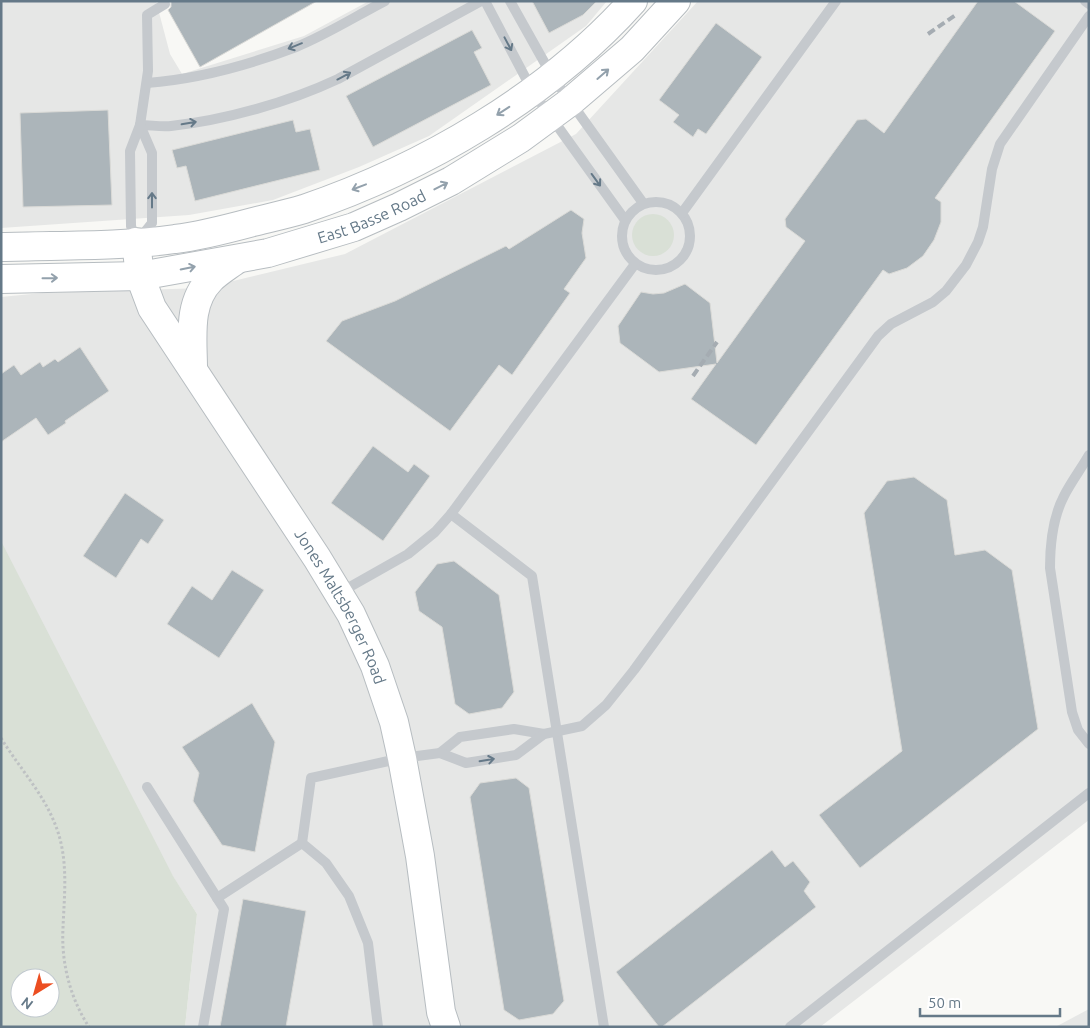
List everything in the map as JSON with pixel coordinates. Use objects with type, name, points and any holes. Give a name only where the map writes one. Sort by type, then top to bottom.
[{"type":"main road","name":"East Basse Road","points":[[1,247],[176,239],[303,209],[383,178],[466,135],[542,84],[586,48],[633,1]]},
{"type":"main road","name":"East Basse Road","points":[[1,279],[140,276],[275,251],[354,227],[451,181],[488,159],[560,109],[632,49],[676,1]]},
{"type":"main road","name":"Jones Maltsberger Road","points":[[136,242],[140,276],[152,308],[317,558],[351,614],[376,666],[394,722],[402,758],[420,856],[442,1022]]},
{"type":"main road","points":[[193,369],[192,320],[195,305],[211,280],[238,259]]},
{"type":"lane","points":[[146,83],[169,81],[234,67],[296,46],[385,1]]},
{"type":"lane","points":[[140,125],[170,126],[239,113],[316,89],[338,79],[480,1]]},
{"type":"lane","points":[[485,1],[560,109],[625,220]]},
{"type":"lane","points":[[510,1],[542,84],[560,109],[644,203]]},
{"type":"lane","points":[[682,213],[836,1]]},
{"type":"lane","points":[[1085,1],[1089,4]]},
{"type":"lane","points":[[136,242],[131,226],[130,151],[140,125],[148,71],[147,15],[165,4]]},
{"type":"lane","points":[[440,753],[460,737],[514,729],[544,734],[582,726],[611,698],[634,670],[878,336],[891,324],[933,302],[955,280],[978,242],[983,227],[992,169],[1000,144],[1089,16]]},
{"type":"lane","points":[[136,242],[152,223],[152,153],[140,125]]},
{"type":"lane","points":[[654,201],[674,206],[682,213],[690,230],[690,241],[686,252],[679,262],[669,268],[658,270],[646,269],[635,264],[623,248],[621,239],[625,220],[633,210],[644,203],[654,201]]},
{"type":"lane","points":[[339,594],[408,554],[435,532],[451,514],[635,264]]},
{"type":"lane","points":[[1089,455],[1064,496],[1054,525],[1050,550],[1050,568],[1072,712],[1078,730],[1089,744]]},
{"type":"lane","points":[[451,514],[532,576],[604,1027]]},
{"type":"lane","points":[[217,898],[302,843],[312,778],[402,758],[440,753],[466,763],[516,755],[544,734]]},
{"type":"lane","points":[[147,787],[224,909],[203,1027]]},
{"type":"lane","points":[[790,1027],[1089,793]]},
{"type":"lane","points":[[302,843],[326,863],[349,896],[368,943],[378,1027]]},
{"type":"path","points":[[1,738],[47,804],[59,836],[62,848],[66,898],[63,930],[65,958],[71,988],[88,1027]]},
{"type":"shaded area","points":[[1,1],[156,1],[170,54],[182,74],[304,36],[369,1],[607,1],[586,26],[429,136],[359,167],[273,200],[189,215],[1,228]]},
{"type":"shaded area","points":[[698,1],[1089,1],[1089,820],[820,1027],[185,1027],[197,914],[1,608],[1,297],[42,293],[204,288],[345,254],[576,134]]},
{"type":"shaded area","points":[[657,214],[665,217],[671,223],[674,235],[671,247],[665,253],[649,256],[641,253],[635,247],[632,231],[635,223],[641,217]]},
{"type":"shaded area","points":[[1,541],[173,876],[197,914],[185,1027],[1,1027]]},
{"type":"shaded area","points":[[1089,1009],[1089,1027],[1055,1027],[1061,1024]]},
{"type":"building","points":[[171,1],[317,1],[200,67],[168,10],[171,7]]},
{"type":"building","points":[[532,1],[597,1],[583,15],[549,33]]},
{"type":"building","points":[[978,1],[1014,1],[1055,31],[935,198],[941,202],[941,222],[934,240],[923,256],[907,268],[889,274],[883,270],[756,445],[691,399],[716,364],[659,372],[620,343],[618,326],[641,292],[664,293],[685,284],[710,303],[717,363],[805,241],[786,227],[785,219],[857,120],[866,119],[884,133]]},
{"type":"building","points":[[716,23],[762,57],[706,134],[698,129],[693,137],[673,122],[679,115],[659,100]]},
{"type":"building","points":[[472,30],[482,48],[474,52],[491,85],[373,147],[346,96]]},
{"type":"building","points":[[108,110],[112,205],[23,207],[20,113]]},
{"type":"building","points":[[293,120],[296,132],[310,129],[320,170],[195,201],[186,166],[177,168],[172,150]]},
{"type":"building","points":[[571,210],[584,219],[582,233],[586,258],[564,289],[570,293],[512,375],[499,365],[450,431],[326,341],[342,321],[395,301],[506,246],[509,249]]},
{"type":"building","points":[[80,347],[109,391],[48,435],[36,418],[1,442],[1,374],[14,365],[21,375],[40,362],[43,367],[55,359],[58,362]]},
{"type":"building","points":[[373,446],[408,472],[414,464],[430,476],[383,541],[331,503]]},
{"type":"building","points":[[914,477],[947,500],[955,555],[985,550],[1012,570],[1038,729],[860,868],[819,815],[902,751],[864,513],[887,481]]},
{"type":"building","points":[[125,493],[164,520],[148,544],[141,539],[116,578],[83,556]]},
{"type":"building","points":[[454,561],[499,595],[514,692],[502,708],[469,714],[455,704],[442,627],[419,611],[415,592],[437,564]]},
{"type":"building","points":[[232,570],[264,590],[219,658],[167,624],[192,586],[212,600]]},
{"type":"building","points":[[252,703],[275,742],[255,852],[222,845],[193,801],[199,773],[182,747]]},
{"type":"building","points":[[516,778],[529,788],[564,1001],[553,1014],[519,1020],[504,1010],[470,797],[480,783]]},
{"type":"building","points":[[772,850],[785,867],[793,861],[810,882],[804,891],[816,907],[662,1027],[659,1027],[616,972]]},
{"type":"building","points":[[243,899],[306,911],[286,1027],[220,1027]]},
{"type":"railway","points":[[928,34],[957,14]]},
{"type":"railway","points":[[693,376],[717,342]]}]
